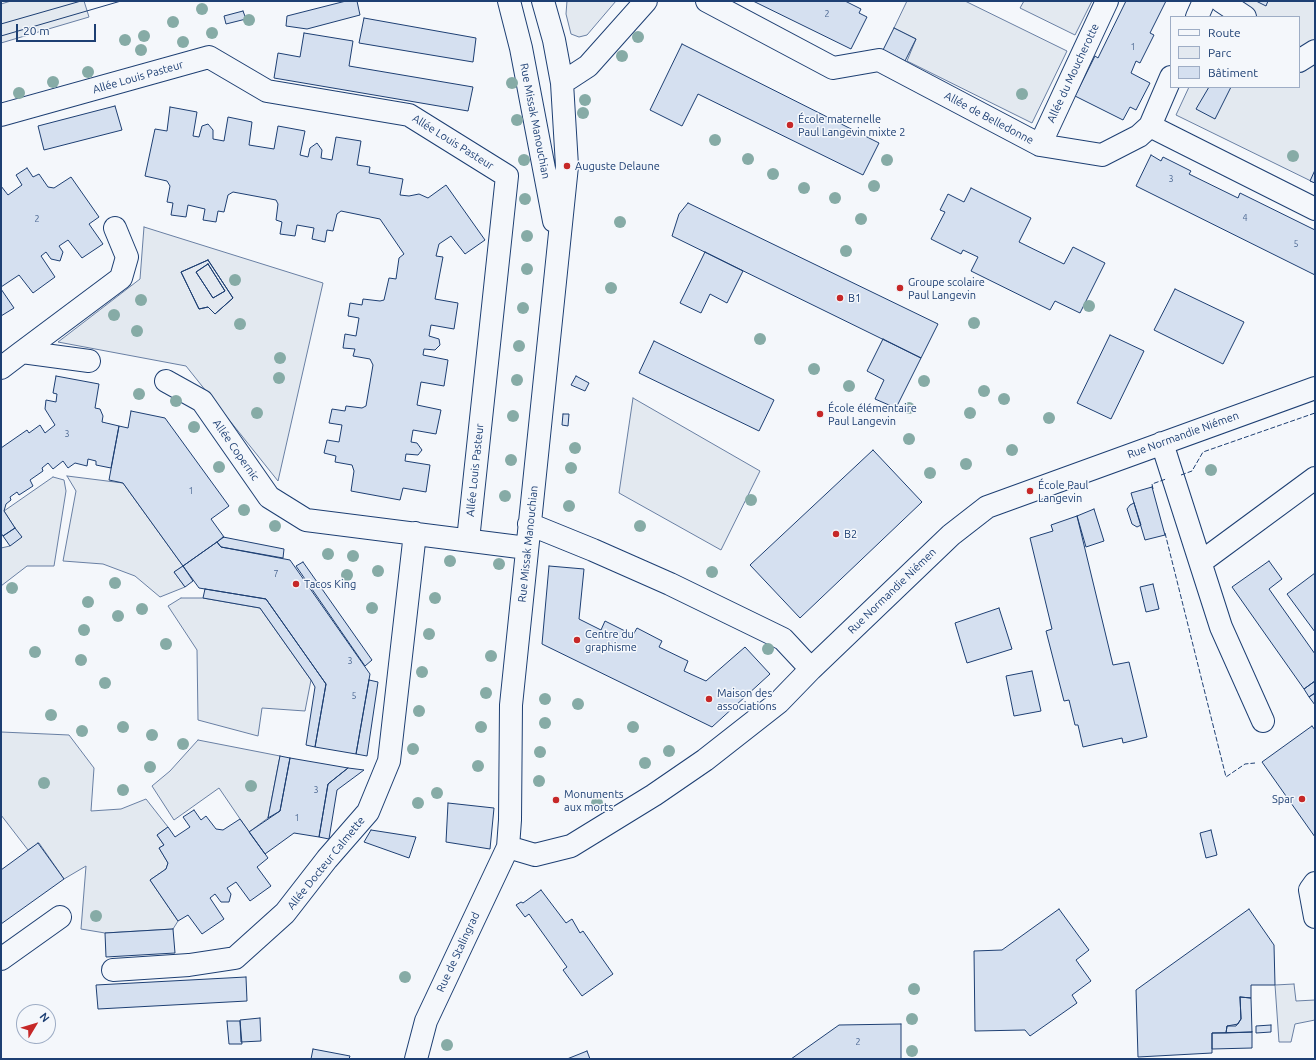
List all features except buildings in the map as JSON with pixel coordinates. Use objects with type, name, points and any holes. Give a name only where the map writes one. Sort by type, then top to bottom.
[{"type":"street","name":"Rue Missak Manouchian","points":[[509,1],[521,48],[558,242]]},
{"type":"street","points":[[532,1],[550,24]]},
{"type":"street","name":"Rue Missak Manouchian","points":[[508,847],[510,820],[510,705],[567,166],[562,83],[550,24],[543,1]]},
{"type":"street","points":[[562,83],[588,66],[646,1]]},
{"type":"street","name":"Allée de Belledonne","points":[[707,1],[833,68],[879,60],[1040,146],[1102,155],[1139,136],[1150,126]]},
{"type":"street","name":"Allée du Moucherotte","points":[[1040,146],[1108,1]]},
{"type":"street","points":[[1197,16],[1204,1]]},
{"type":"street","points":[[1221,1],[1244,16]]},
{"type":"street","points":[[1300,60],[1315,51]]},
{"type":"street","name":"Allée Louis Pasteur","points":[[1,115],[209,57],[267,91],[409,115],[507,176],[468,540]]},
{"type":"street","points":[[1170,79],[1150,126],[1315,209]]},
{"type":"street","points":[[1,368],[121,278],[127,257],[115,228]]},
{"type":"street","points":[[22,352],[88,362]]},
{"type":"street","name":"Allée Copernic","points":[[166,381],[202,401],[269,497],[306,520],[415,534]]},
{"type":"street","name":"Rue Normandie Niémen","points":[[508,847],[535,855],[571,846],[654,795],[705,760],[779,702],[811,669],[952,535],[987,507],[1315,388]]},
{"type":"street","points":[[1162,443],[1221,627],[1263,721]]},
{"type":"street","points":[[1200,562],[1315,478]]},
{"type":"street","points":[[529,524],[670,584],[783,639],[811,669]]},
{"type":"street","points":[[415,534],[527,548]]},
{"type":"street","name":"Allée Docteur Calmette","points":[[113,970],[188,965],[235,958],[285,913],[327,859],[368,812],[388,761],[415,534]]},
{"type":"street","name":"Rue de Stalingrad","points":[[416,1059],[426,1021],[508,847]]},
{"type":"street","points":[[1315,883],[1310,890],[1315,917]]},
{"type":"street","points":[[1,960],[60,917]]},
{"type":"green space","points":[[11,1],[84,1],[89,17],[1,43],[1,4]]},
{"type":"green space","points":[[567,1],[616,1],[587,35],[579,37],[571,34],[566,14]]},
{"type":"green space","points":[[907,1],[965,1],[1067,51],[1032,123],[907,61],[916,39],[894,28]]},
{"type":"green space","points":[[1024,1],[1092,1],[1075,35],[1020,8]]},
{"type":"green space","points":[[1232,1],[1315,1],[1315,183],[1176,115],[1189,88],[1300,88],[1300,16],[1224,16]]},
{"type":"green space","points":[[144,227],[323,283],[278,481],[186,366],[58,342],[140,279]]},
{"type":"green space","points":[[633,398],[760,471],[721,550],[619,493]]},
{"type":"green space","points":[[67,476],[123,483],[183,566],[174,572],[185,587],[160,597],[135,576],[103,564],[63,561],[76,491]]},
{"type":"green space","points":[[53,477],[64,480],[66,491],[54,566],[27,566],[1,586],[1,548],[10,546],[15,528],[4,511]]},
{"type":"green space","points":[[181,598],[203,598],[260,608],[311,680],[305,711],[262,708],[258,736],[198,720],[197,650],[168,606]]},
{"type":"green space","points":[[1,732],[69,735],[94,768],[91,811],[121,809],[146,799],[168,827],[157,835],[164,845],[159,848],[168,863],[166,869],[150,880],[178,921],[173,929],[105,933],[81,929],[86,866],[64,879],[39,843],[28,850],[1,815]]},
{"type":"green space","points":[[198,740],[280,756],[268,818],[249,832],[219,788],[174,820],[152,786],[170,771]]},
{"type":"green space","points":[[1294,984],[1296,1001],[1315,1000],[1315,1020],[1295,1024],[1291,1042],[1279,1042],[1275,985]]},
{"type":"tram line","points":[[1,24],[81,1]]},
{"type":"tram line","points":[[1,36],[121,1]]},
{"type":"fence","points":[[1181,475],[1192,471],[1203,452],[1315,413]]},
{"type":"fence","points":[[1153,489],[1152,484],[1166,479]]},
{"type":"fence","points":[[1165,533],[1226,777],[1245,764],[1255,763]]},
{"type":"place","name":"École maternelle Paul Langevin mixte 2","points":[[790,125]]},
{"type":"place","name":"Auguste Delaune","points":[[567,166]]},
{"type":"place","name":"Groupe scolaire Paul Langevin","points":[[900,288]]},
{"type":"place","name":"B1","points":[[840,298]]},
{"type":"place","name":"École élémentaire Paul Langevin","points":[[820,414]]},
{"type":"place","name":"École Paul Langevin","points":[[1030,491]]},
{"type":"place","name":"B2","points":[[836,534]]},
{"type":"place","name":"Tacos King","points":[[296,584]]},
{"type":"place","name":"Centre du graphisme","points":[[577,640]]},
{"type":"place","name":"Maison des associations","points":[[709,699]]},
{"type":"place","name":"Spar","points":[[1302,799]]},
{"type":"place","name":"Monuments aux morts","points":[[556,800]]}]
